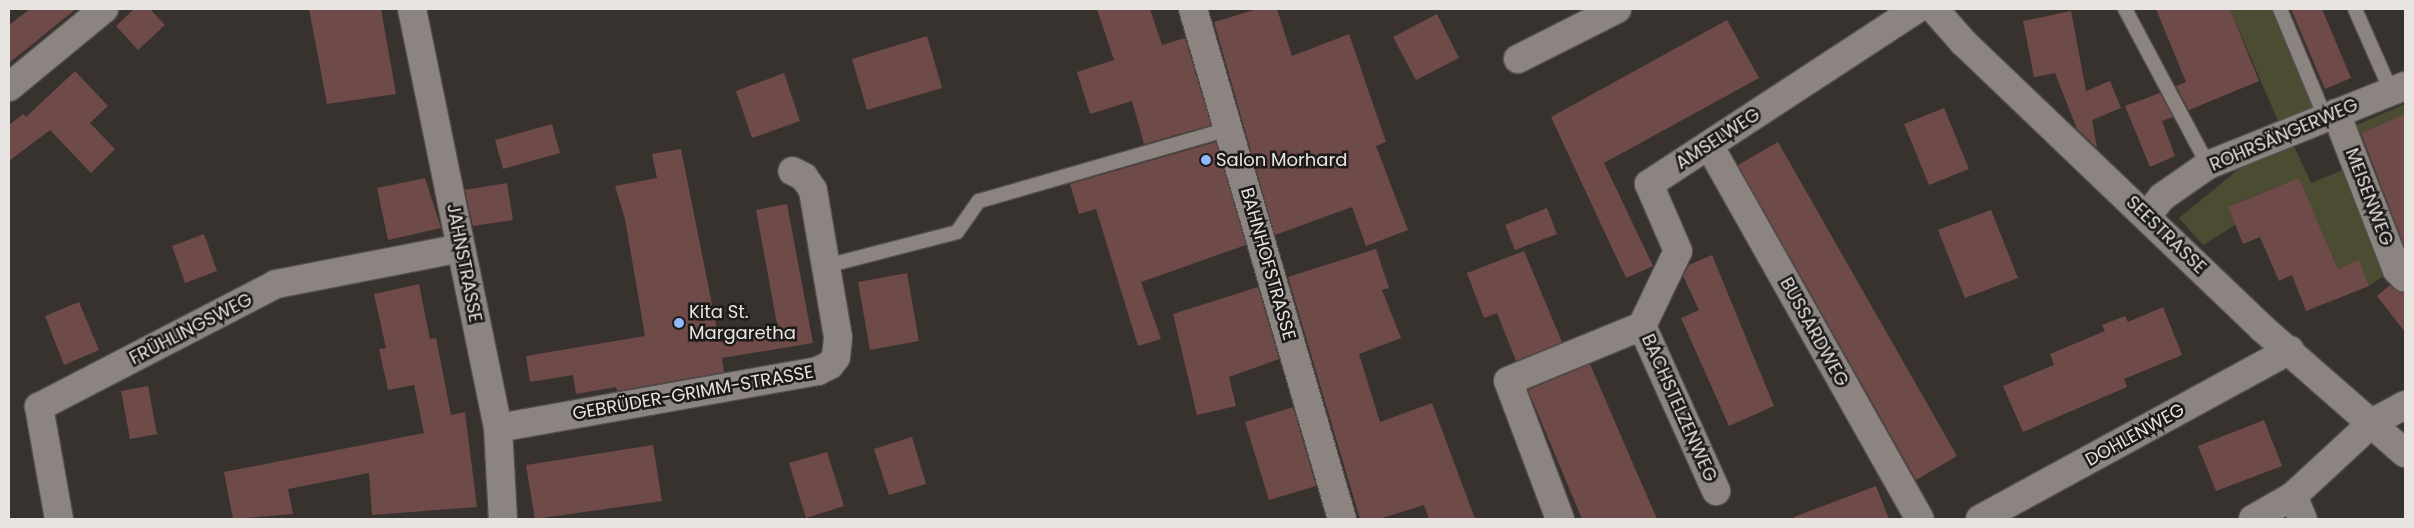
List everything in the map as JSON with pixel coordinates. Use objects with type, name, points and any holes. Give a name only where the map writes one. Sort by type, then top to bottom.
[{"type":"street","points":[[9,87],[104,9]]},
{"type":"street","name":"JAHNSTRASSE","points":[[412,9],[498,428],[503,519]]},
{"type":"street","name":"BAHNHOFSTRASSE","points":[[1193,9],[1342,519]]},
{"type":"street","points":[[1518,59],[1617,9]]},
{"type":"street","name":"AMSELWEG","points":[[1642,326],[1678,251],[1649,184],[1916,9]]},
{"type":"street","name":"SEESTRASSE","points":[[1934,9],[1963,42],[2147,216],[2290,350],[2373,422],[2405,453]]},
{"type":"street","name":"ROHRSÄNGERWEG","points":[[2147,216],[2162,197],[2208,165],[2398,88]]},
{"type":"street","name":"MEISENWEG","points":[[2331,115],[2397,270],[2405,278]]},
{"type":"street","name":"BUSSARDWEG","points":[[1709,145],[1920,519]]},
{"type":"street","name":"GEBRÜDER-GRIMM-STRASSE","points":[[498,428],[830,365],[836,357],[838,337],[813,190],[804,177],[792,171]]},
{"type":"street","name":"FRÜHLINGSWEG","points":[[59,519],[39,407],[276,284],[461,248]]},
{"type":"street","points":[[1560,519],[1508,381],[1642,326]]},
{"type":"street","name":"BACHSTELZENWEG","points":[[1642,326],[1716,490]]},
{"type":"street","name":"DOHLENWEG","points":[[1980,519],[2290,350]]},
{"type":"street","points":[[2253,519],[2298,508],[2373,422],[2405,405]]},
{"type":"lane","points":[[2125,9],[2208,165]]},
{"type":"lane","points":[[2280,9],[2331,115]]},
{"type":"lane","points":[[2355,9],[2398,88]]},
{"type":"lane","points":[[826,266],[957,232],[979,201],[1228,129]]},
{"type":"green space","points":[[2230,9],[2275,9],[2316,109],[2278,121]]},
{"type":"green space","points":[[2405,104],[2405,114],[2354,136],[2350,128]]},
{"type":"green space","points":[[2293,144],[2311,183],[2345,169],[2354,199],[2389,272],[2369,286],[2359,261],[2338,269],[2315,215],[2290,225],[2276,187],[2228,207],[2235,225],[2203,245],[2179,218],[2239,169]]},
{"type":"building","points":[[30,9],[76,9],[9,63],[9,25]]},
{"type":"building","points":[[134,9],[150,9],[165,25],[138,50],[116,26]]},
{"type":"building","points":[[309,9],[381,9],[396,94],[327,104]]},
{"type":"building","points":[[1097,9],[1150,9],[1162,45],[1185,38],[1211,125],[1144,144],[1132,101],[1090,114],[1077,72],[1114,60]]},
{"type":"building","points":[[1257,9],[1277,9],[1292,56],[1349,34],[1386,142],[1376,146],[1408,230],[1366,246],[1352,207],[1275,235],[1214,22]]},
{"type":"building","points":[[2156,9],[2230,9],[2259,81],[2189,110],[2176,86],[2186,82]]},
{"type":"building","points":[[2291,9],[2322,9],[2351,78],[2325,89]]},
{"type":"building","points":[[2071,11],[2086,91],[2110,81],[2121,108],[2092,120],[2097,148],[2077,129],[2055,73],[2034,77],[2023,21]]},
{"type":"building","points":[[1437,14],[1459,58],[1416,80],[1393,37]]},
{"type":"building","points":[[1727,20],[1759,78],[1604,163],[1653,266],[1626,278],[1551,117]]},
{"type":"building","points":[[927,36],[942,88],[867,110],[852,59]]},
{"type":"building","points":[[75,71],[108,106],[90,123],[115,149],[91,173],[50,130],[9,161],[9,125],[23,114],[26,117]]},
{"type":"building","points":[[784,73],[800,121],[752,138],[736,91]]},
{"type":"building","points":[[2160,93],[2173,117],[2162,121],[2175,156],[2150,167],[2125,106]]},
{"type":"building","points":[[1944,108],[1969,169],[1929,185],[1904,124]]},
{"type":"building","points":[[2405,114],[2405,248],[2361,133]]},
{"type":"building","points":[[552,124],[560,153],[503,169],[495,140]]},
{"type":"building","points":[[1216,142],[1246,245],[1141,282],[1161,339],[1138,346],[1096,209],[1079,214],[1070,184]]},
{"type":"building","points":[[1778,142],[1957,456],[1916,480],[1738,165]]},
{"type":"building","points":[[681,149],[718,334],[777,324],[756,210],[787,204],[813,343],[722,358],[724,372],[617,391],[616,387],[576,394],[573,375],[530,382],[526,356],[645,336],[625,219],[615,186],[657,178],[652,154]]},
{"type":"building","points":[[425,178],[441,228],[388,240],[377,188]]},
{"type":"building","points":[[2299,178],[2338,269],[2359,260],[2369,286],[2306,311],[2292,275],[2279,281],[2260,237],[2243,244],[2228,207]]},
{"type":"building","points":[[507,183],[513,220],[473,226],[465,190]]},
{"type":"building","points":[[1547,208],[1557,234],[1515,250],[1505,225]]},
{"type":"building","points":[[1991,210],[2018,278],[1965,298],[1938,230]]},
{"type":"building","points":[[204,234],[217,271],[185,283],[172,246]]},
{"type":"building","points":[[1376,249],[1389,288],[1382,290],[1401,338],[1359,354],[1380,422],[1432,403],[1475,519],[1429,519],[1424,505],[1379,519],[1360,519],[1288,277]]},
{"type":"building","points":[[1524,251],[1562,342],[1516,361],[1497,313],[1484,318],[1467,273]]},
{"type":"building","points":[[1712,255],[1774,406],[1729,426],[1681,318],[1699,310],[1683,276],[1689,265]]},
{"type":"building","points":[[907,273],[919,341],[870,350],[858,282]]},
{"type":"building","points":[[419,284],[430,339],[436,338],[451,415],[465,412],[477,507],[372,515],[369,473],[288,489],[293,514],[233,519],[224,472],[424,433],[414,385],[388,390],[379,349],[386,348],[374,294]]},
{"type":"building","points":[[2390,285],[2405,293],[2405,332],[2377,296]]},
{"type":"building","points":[[1258,287],[1279,359],[1229,377],[1236,406],[1197,415],[1173,314]]},
{"type":"building","points":[[79,302],[99,350],[64,365],[45,316]]},
{"type":"building","points":[[2163,307],[2182,355],[2124,379],[2127,387],[2023,432],[2003,386],[2054,365],[2050,354],[2105,331],[2102,325],[2125,316],[2128,322]]},
{"type":"building","points":[[1590,364],[1657,519],[1582,519],[1528,390]]},
{"type":"building","points":[[148,386],[157,434],[130,439],[121,391]]},
{"type":"building","points":[[1293,407],[1316,486],[1269,500],[1245,422]]},
{"type":"building","points":[[2264,420],[2282,466],[2216,491],[2198,446]]},
{"type":"building","points":[[912,437],[926,484],[889,495],[874,449]]},
{"type":"building","points":[[653,445],[662,501],[535,519],[526,465]]},
{"type":"building","points":[[827,452],[844,506],[806,518],[789,463]]},
{"type":"building","points":[[1876,486],[1889,519],[1795,519],[1794,517]]},
{"type":"place","name":"Salon Morhard","points":[[1206,160]]},
{"type":"place","name":"Kita St. Margaretha","points":[[679,323]]}]
